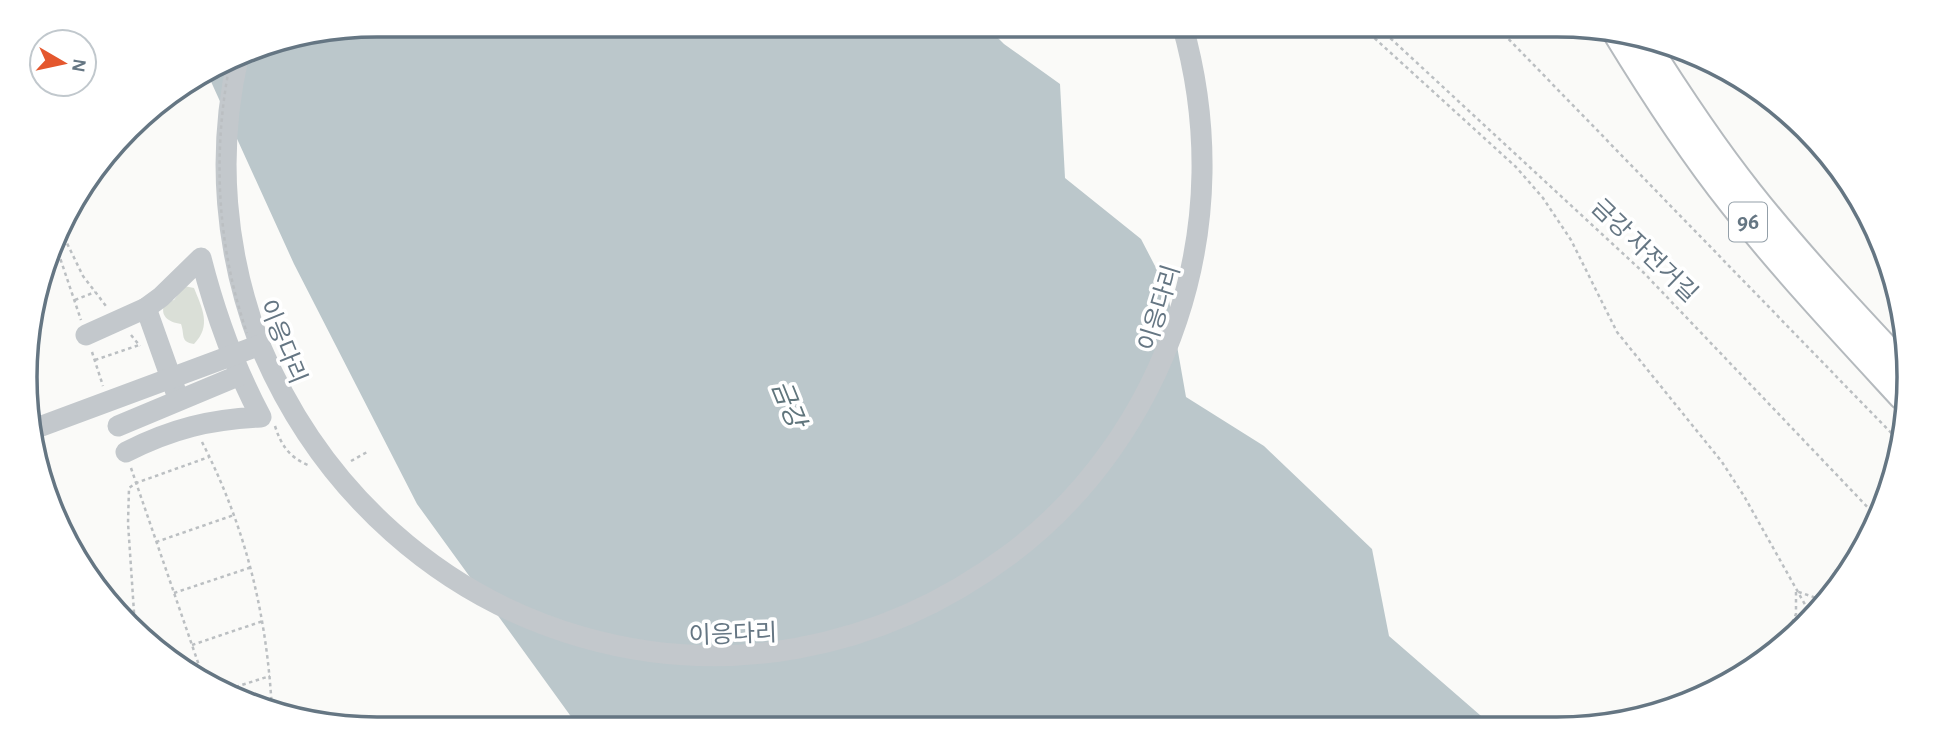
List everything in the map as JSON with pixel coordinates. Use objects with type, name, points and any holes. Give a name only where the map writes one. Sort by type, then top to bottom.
[{"type":"main road","name":"96","points":[[1623,43],[1662,106],[1732,203],[1815,301],[1897,391]]},
{"type":"main road","name":"96","points":[[1648,49],[1679,97],[1749,193],[1831,289],[1897,360]]},
{"type":"street","name":"이응다리","points":[[237,68],[227,130],[228,206],[237,272],[254,341],[292,412],[318,453],[349,491],[421,558],[462,585],[505,608],[551,627],[598,641],[646,650],[695,655],[744,654],[793,649],[841,638],[910,614],[954,591],[996,565],[1035,534],[1070,500],[1102,462],[1130,422],[1153,379],[1187,286],[1200,213],[1202,164],[1200,115],[1185,37]]},
{"type":"street","points":[[86,335],[146,308],[201,258],[208,288],[240,375],[261,417],[193,425],[153,438],[126,452]]},
{"type":"street","points":[[146,308],[180,402]]},
{"type":"street","points":[[41,426],[254,341]]},
{"type":"street","points":[[118,426],[240,375]]},
{"type":"street","points":[[144,416],[153,438]]},
{"type":"path","points":[[1373,37],[1516,167],[1543,198],[1571,240],[1617,332],[1722,462],[1807,608]]},
{"type":"path","name":"금강 자전거길","points":[[1389,37],[1644,273],[1870,510]]},
{"type":"path","points":[[1507,37],[1892,434]]},
{"type":"path","name":"이응다리","points":[[229,71],[220,129],[221,211],[233,283],[254,341]]},
{"type":"path","points":[[66,241],[83,276],[147,355]]},
{"type":"path","points":[[75,300],[95,292]]},
{"type":"path","points":[[95,360],[139,345]]},
{"type":"path","points":[[193,425],[234,515],[252,567],[263,621],[271,700]]},
{"type":"path","points":[[134,616],[128,523],[129,488],[136,483],[209,457]]},
{"type":"path","points":[[156,542],[234,515]]},
{"type":"path","points":[[174,593],[252,567]]},
{"type":"path","points":[[1834,574],[1835,570]]},
{"type":"path","points":[[1796,591],[1816,598]]},
{"type":"path","points":[[1792,624],[1796,614],[1796,591]]},
{"type":"path","points":[[192,645],[263,621]]},
{"type":"path","points":[[237,686],[270,676]]},
{"type":"shaded area","points":[[184,286],[194,288],[204,317],[203,330],[194,344],[185,340],[181,324],[169,320],[163,311],[165,302],[174,300]]},
{"type":"water","name":"금강","points":[[355,37],[997,37],[1060,84],[1065,178],[1141,239],[1167,289],[1186,397],[1264,446],[1372,549],[1389,636],[1482,717],[571,717],[417,504],[294,264],[210,80],[289,48]]}]
